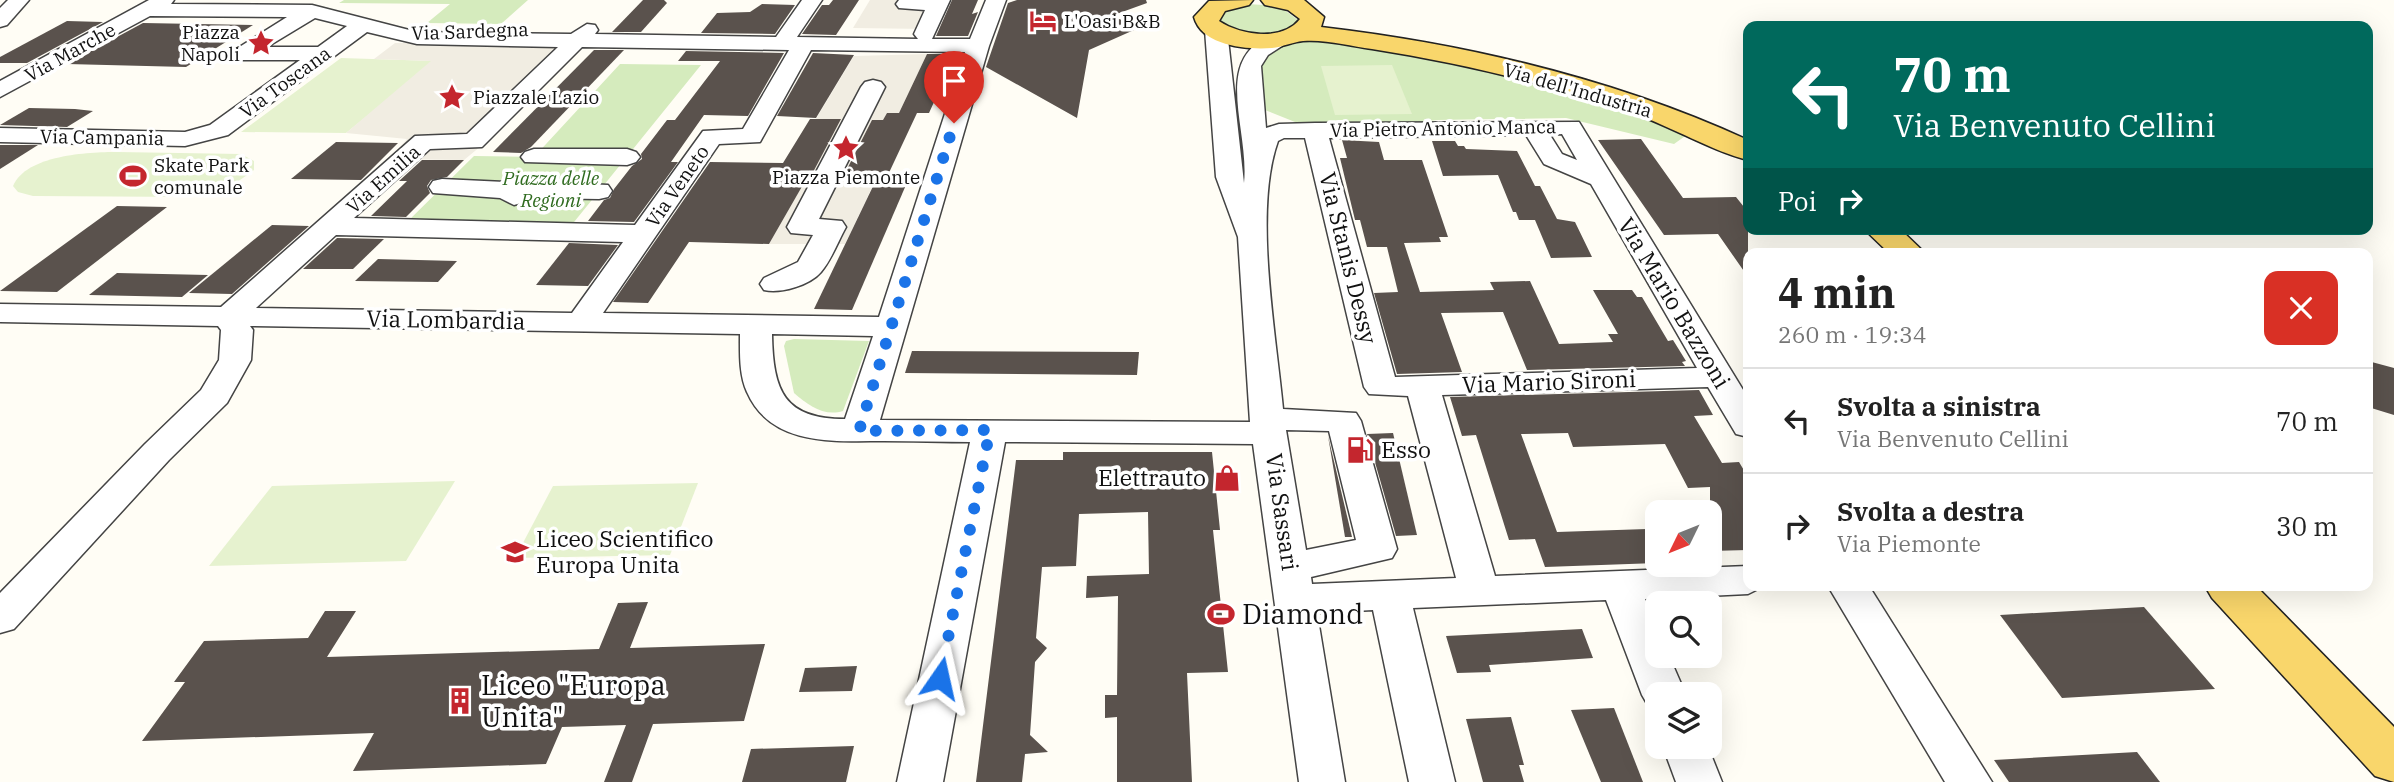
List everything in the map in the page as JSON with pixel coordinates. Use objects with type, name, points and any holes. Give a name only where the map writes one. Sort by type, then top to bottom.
[{"type":"main road","points":[[1213,13],[1241,0]]},
{"type":"main road","points":[[1281,1],[1306,10],[1299,29]]},
{"type":"main road","name":"Via dell'Industria","points":[[1213,13],[1242,38],[1299,29],[1403,46],[1590,90],[1664,114],[1743,149]]},
{"type":"main road","points":[[1887,235],[1903,248]]},
{"type":"main road","points":[[2233,591],[2394,761]]},
{"type":"street","points":[[0,21],[19,0]]},
{"type":"street","points":[[792,40],[813,0]]},
{"type":"street","points":[[859,431],[980,41],[996,0]]},
{"type":"street","points":[[906,4],[939,2],[925,34]]},
{"type":"street","points":[[155,5],[320,6],[364,24]]},
{"type":"street","name":"Via Marche","points":[[4,85],[155,5]]},
{"type":"street","points":[[320,6],[241,53],[322,54]]},
{"type":"street","name":"Via Sassari","points":[[1213,13],[1229,177],[1252,241]]},
{"type":"street","name":"Via Sardegna","points":[[364,24],[417,38],[582,35],[980,41]]},
{"type":"street","name":"Via Toscana","points":[[204,136],[219,130],[364,24]]},
{"type":"street","name":"Via Sassari","points":[[1299,29],[1262,48],[1251,58],[1250,102],[1257,163],[1252,241],[1269,426],[1322,782]]},
{"type":"street","name":"Via Sardegna","points":[[792,40],[925,34],[980,41]]},
{"type":"street","name":"Via Emilia","points":[[228,317],[424,141],[473,142],[582,35]]},
{"type":"street","name":"Via Veneto","points":[[581,323],[712,136],[751,137],[792,40]]},
{"type":"street","points":[[793,269],[832,227],[801,226],[873,87]]},
{"type":"street","name":"Via Pietro Antonio Manca","points":[[1250,102],[1278,117],[1315,130]]},
{"type":"street","points":[[1533,127],[1553,159],[1601,179]]},
{"type":"street","name":"Via Pietro Antonio Manca","points":[[1257,163],[1267,137],[1279,131],[1570,127]]},
{"type":"street","name":"Via Mario Bazzoni","points":[[1570,127],[1743,418]]},
{"type":"street","name":"Via Stanis Dessy","points":[[1315,130],[1381,387]]},
{"type":"street","name":"Via Campania","points":[[0,135],[185,139],[204,136]]},
{"type":"street","points":[[486,230],[522,190],[543,157],[626,157]]},
{"type":"street","points":[[442,187],[599,191]]},
{"type":"street","points":[[329,226],[643,234]]},
{"type":"street","name":"Via Lombardia","points":[[0,313],[891,327]]},
{"type":"street","points":[[0,618],[157,452],[215,396],[235,360],[237,330],[228,317]]},
{"type":"street","points":[[422,340],[483,321]]},
{"type":"street","points":[[756,325],[756,373],[770,406],[787,421],[816,430],[1269,426],[1344,421],[1378,549],[1293,583]]},
{"type":"street","name":"Via Mario Sironi","points":[[1381,387],[1717,377]]},
{"type":"street","points":[[1422,386],[1480,592]]},
{"type":"street","points":[[920,782],[990,430]]},
{"type":"street","points":[[1293,583],[1390,595],[1743,580]]},
{"type":"street","points":[[1620,586],[1659,682]]},
{"type":"street","points":[[1851,591],[1969,782]]},
{"type":"street","points":[[1390,595],[1432,782]]},
{"type":"street","points":[[1690,759],[1699,782]]},
{"type":"green space","points":[[344,0],[528,0],[501,24],[427,23],[450,4],[339,3]]},
{"type":"green space","points":[[1247,4],[1279,6],[1298,20],[1291,27],[1272,34],[1250,33],[1221,23],[1221,14]]},
{"type":"green space","points":[[1314,40],[1410,54],[1504,75],[1597,102],[1688,134],[1674,144],[1566,118],[1437,120],[1369,129],[1315,130],[1265,110],[1260,58],[1282,42]]},
{"type":"green space","points":[[341,58],[435,61],[346,133],[241,132]]},
{"type":"green space","name":"Piazza delle Regioni","points":[[620,64],[701,65],[570,227],[406,223],[474,156],[534,157]]},
{"type":"green space","points":[[1392,65],[1412,114],[1335,115],[1321,66]]},
{"type":"green space","name":"Skate Park comunale","points":[[117,152],[241,154],[254,161],[254,170],[224,188],[191,197],[33,196],[18,192],[13,186],[20,176],[31,168],[59,157]]},
{"type":"green space","points":[[786,341],[869,341],[843,411],[823,411],[794,393],[784,346]]},
{"type":"green space","points":[[455,481],[406,561],[209,566],[272,486]]},
{"type":"green space","points":[[698,483],[670,555],[515,558],[553,486]]},
{"type":"shaded area","points":[[870,0],[940,0],[927,29],[853,28]]},
{"type":"shaded area","name":"Piazzale Lazio","points":[[395,43],[569,43],[481,146],[464,160],[390,159],[407,139],[346,133],[431,61],[374,59]]},
{"type":"shaded area","name":"Piazza Piemonte","points":[[927,54],[899,113],[887,113],[854,176],[877,177],[845,244],[769,244],[840,119],[816,119],[854,56]]},
{"type":"building","points":[[643,0],[664,0],[667,3],[641,32],[612,32]]},
{"type":"building","points":[[833,0],[859,0],[836,35],[802,34],[822,5],[829,5]]},
{"type":"building","points":[[952,0],[978,0],[972,14],[978,12],[968,36],[936,36]]},
{"type":"building","points":[[1017,0],[1146,0],[1147,3],[1111,16],[1138,26],[1132,29],[1134,30],[1089,50],[1077,118],[986,67],[1008,3]]},
{"type":"building","points":[[762,4],[795,5],[775,34],[701,33],[717,13],[750,12]]},
{"type":"building","points":[[67,21],[103,22],[27,63],[0,63],[0,57]]},
{"type":"building","points":[[143,23],[253,25],[186,67],[67,64]]},
{"type":"building","points":[[594,50],[624,50],[531,147],[521,153],[493,152]]},
{"type":"building","points":[[686,51],[784,53],[748,116],[704,115],[671,162],[678,162],[634,222],[588,221],[604,200],[610,198],[632,166],[642,159],[641,154],[667,120],[675,120],[720,61],[678,61]]},
{"type":"building","points":[[813,53],[854,55],[816,118],[777,116]]},
{"type":"building","points":[[927,54],[956,54],[929,113],[917,113],[887,177],[843,177],[872,120],[883,120],[887,113],[899,113]]},
{"type":"building","points":[[29,108],[93,111],[67,127],[0,125]]},
{"type":"building","points":[[810,119],[841,119],[811,176],[808,176],[769,244],[689,242],[648,303],[613,302],[710,162],[783,163]]},
{"type":"building","points":[[1641,139],[1683,198],[1736,197],[1743,206],[1743,235],[1748,235],[1748,248],[1743,248],[1743,270],[1718,234],[1664,235],[1598,140]]},
{"type":"building","points":[[1342,140],[1379,142],[1384,160],[1422,160],[1448,237],[1439,237],[1441,242],[1404,243],[1420,292],[1494,290],[1490,282],[1530,281],[1559,344],[1613,342],[1608,334],[1618,334],[1593,290],[1632,290],[1637,297],[1642,297],[1668,341],[1673,340],[1686,361],[1682,362],[1685,366],[1527,370],[1503,312],[1441,313],[1462,372],[1397,374],[1374,293],[1398,292],[1387,247],[1367,247],[1360,220],[1355,220],[1340,158],[1347,158]]},
{"type":"building","points":[[1432,141],[1455,141],[1458,146],[1464,146],[1466,149],[1517,151],[1535,186],[1540,186],[1557,219],[1575,222],[1592,257],[1551,258],[1535,220],[1519,220],[1516,212],[1513,212],[1498,175],[1443,176]]},
{"type":"building","points":[[336,142],[398,143],[361,180],[291,179]]},
{"type":"building","points":[[0,145],[38,145],[0,169]]},
{"type":"building","points":[[422,160],[464,160],[447,177],[431,180],[427,186],[430,193],[406,217],[371,216],[407,181],[399,181]]},
{"type":"building","points":[[877,178],[909,178],[852,310],[814,309]]},
{"type":"building","points":[[117,206],[167,207],[57,292],[0,291]]},
{"type":"building","points":[[272,225],[309,226],[232,294],[189,293]]},
{"type":"building","points":[[337,238],[384,239],[353,269],[303,269]]},
{"type":"building","points":[[569,243],[618,245],[588,286],[536,285]]},
{"type":"building","points":[[378,259],[457,261],[438,282],[355,281]]},
{"type":"building","points":[[117,273],[208,275],[182,297],[89,295]]},
{"type":"building","points":[[912,351],[1139,352],[1137,375],[905,373]]},
{"type":"building","points":[[2373,362],[2394,368],[2394,415],[2373,409]]},
{"type":"building","points":[[1699,390],[1713,415],[1694,416],[1722,463],[1739,462],[1743,469],[1743,550],[1722,551],[1722,500],[1710,500],[1710,487],[1688,488],[1665,444],[1573,447],[1568,433],[1521,434],[1557,532],[1645,529],[1645,563],[1545,567],[1535,539],[1509,540],[1476,435],[1462,436],[1450,397]]},
{"type":"building","points":[[1393,433],[1417,535],[1396,536],[1367,434]]},
{"type":"building","points":[[1328,436],[1352,537],[1345,537]]},
{"type":"building","points":[[1063,452],[1212,452],[1220,530],[1213,530],[1228,672],[1187,673],[1192,782],[1117,782],[1117,717],[1105,718],[1105,695],[1117,695],[1118,596],[1086,598],[1087,576],[1149,574],[1148,512],[1079,514],[1076,566],[1042,567],[1036,638],[1047,648],[1035,662],[1030,735],[1048,752],[1025,754],[1022,782],[976,782],[1016,460],[1063,460]]},
{"type":"building","name":"Liceo \"Europa Unita\"","points":[[648,602],[630,648],[765,644],[744,721],[653,724],[632,782],[604,782],[626,725],[562,727],[546,764],[353,771],[374,733],[142,741],[185,682],[174,682],[204,641],[308,638],[325,611],[356,611],[327,657],[599,649],[618,603]]},
{"type":"building","points":[[2144,607],[2215,689],[2062,698],[2000,615]]},
{"type":"building","points":[[1582,629],[1593,658],[1489,665],[1491,672],[1457,673],[1446,636]]},
{"type":"building","points":[[857,666],[852,691],[799,692],[805,668]]},
{"type":"building","points":[[1614,708],[1643,782],[1601,782],[1571,710]]},
{"type":"building","points":[[1511,717],[1524,765],[1519,765],[1524,782],[1483,782],[1466,719]]},
{"type":"building","points":[[854,746],[846,782],[742,782],[751,749]]},
{"type":"building","points":[[2137,752],[2160,782],[2009,782],[1994,760]]},
{"type":"place","name":"L'Oasi B&B","points":[[1043,21]]},
{"type":"place","name":"Piazza Napoli","points":[[261,43]]},
{"type":"place","name":"Piazzale Lazio","points":[[452,97]]},
{"type":"place","name":"Piazza Piemonte","points":[[846,148]]},
{"type":"place","name":"Skate Park comunale","points":[[133,176]]},
{"type":"place","name":"Esso","points":[[1360,450]]},
{"type":"place","name":"Elettrauto","points":[[1227,478]]},
{"type":"place","name":"Liceo Scientifico Europa Unita","points":[[515,552]]},
{"type":"place","name":"Diamond","points":[[1221,614]]},
{"type":"place","name":"Liceo \"Europa Unita\"","points":[[460,701]]},
{"type":"route","points":[[940,678],[990,430],[859,431],[954,123]]}]
